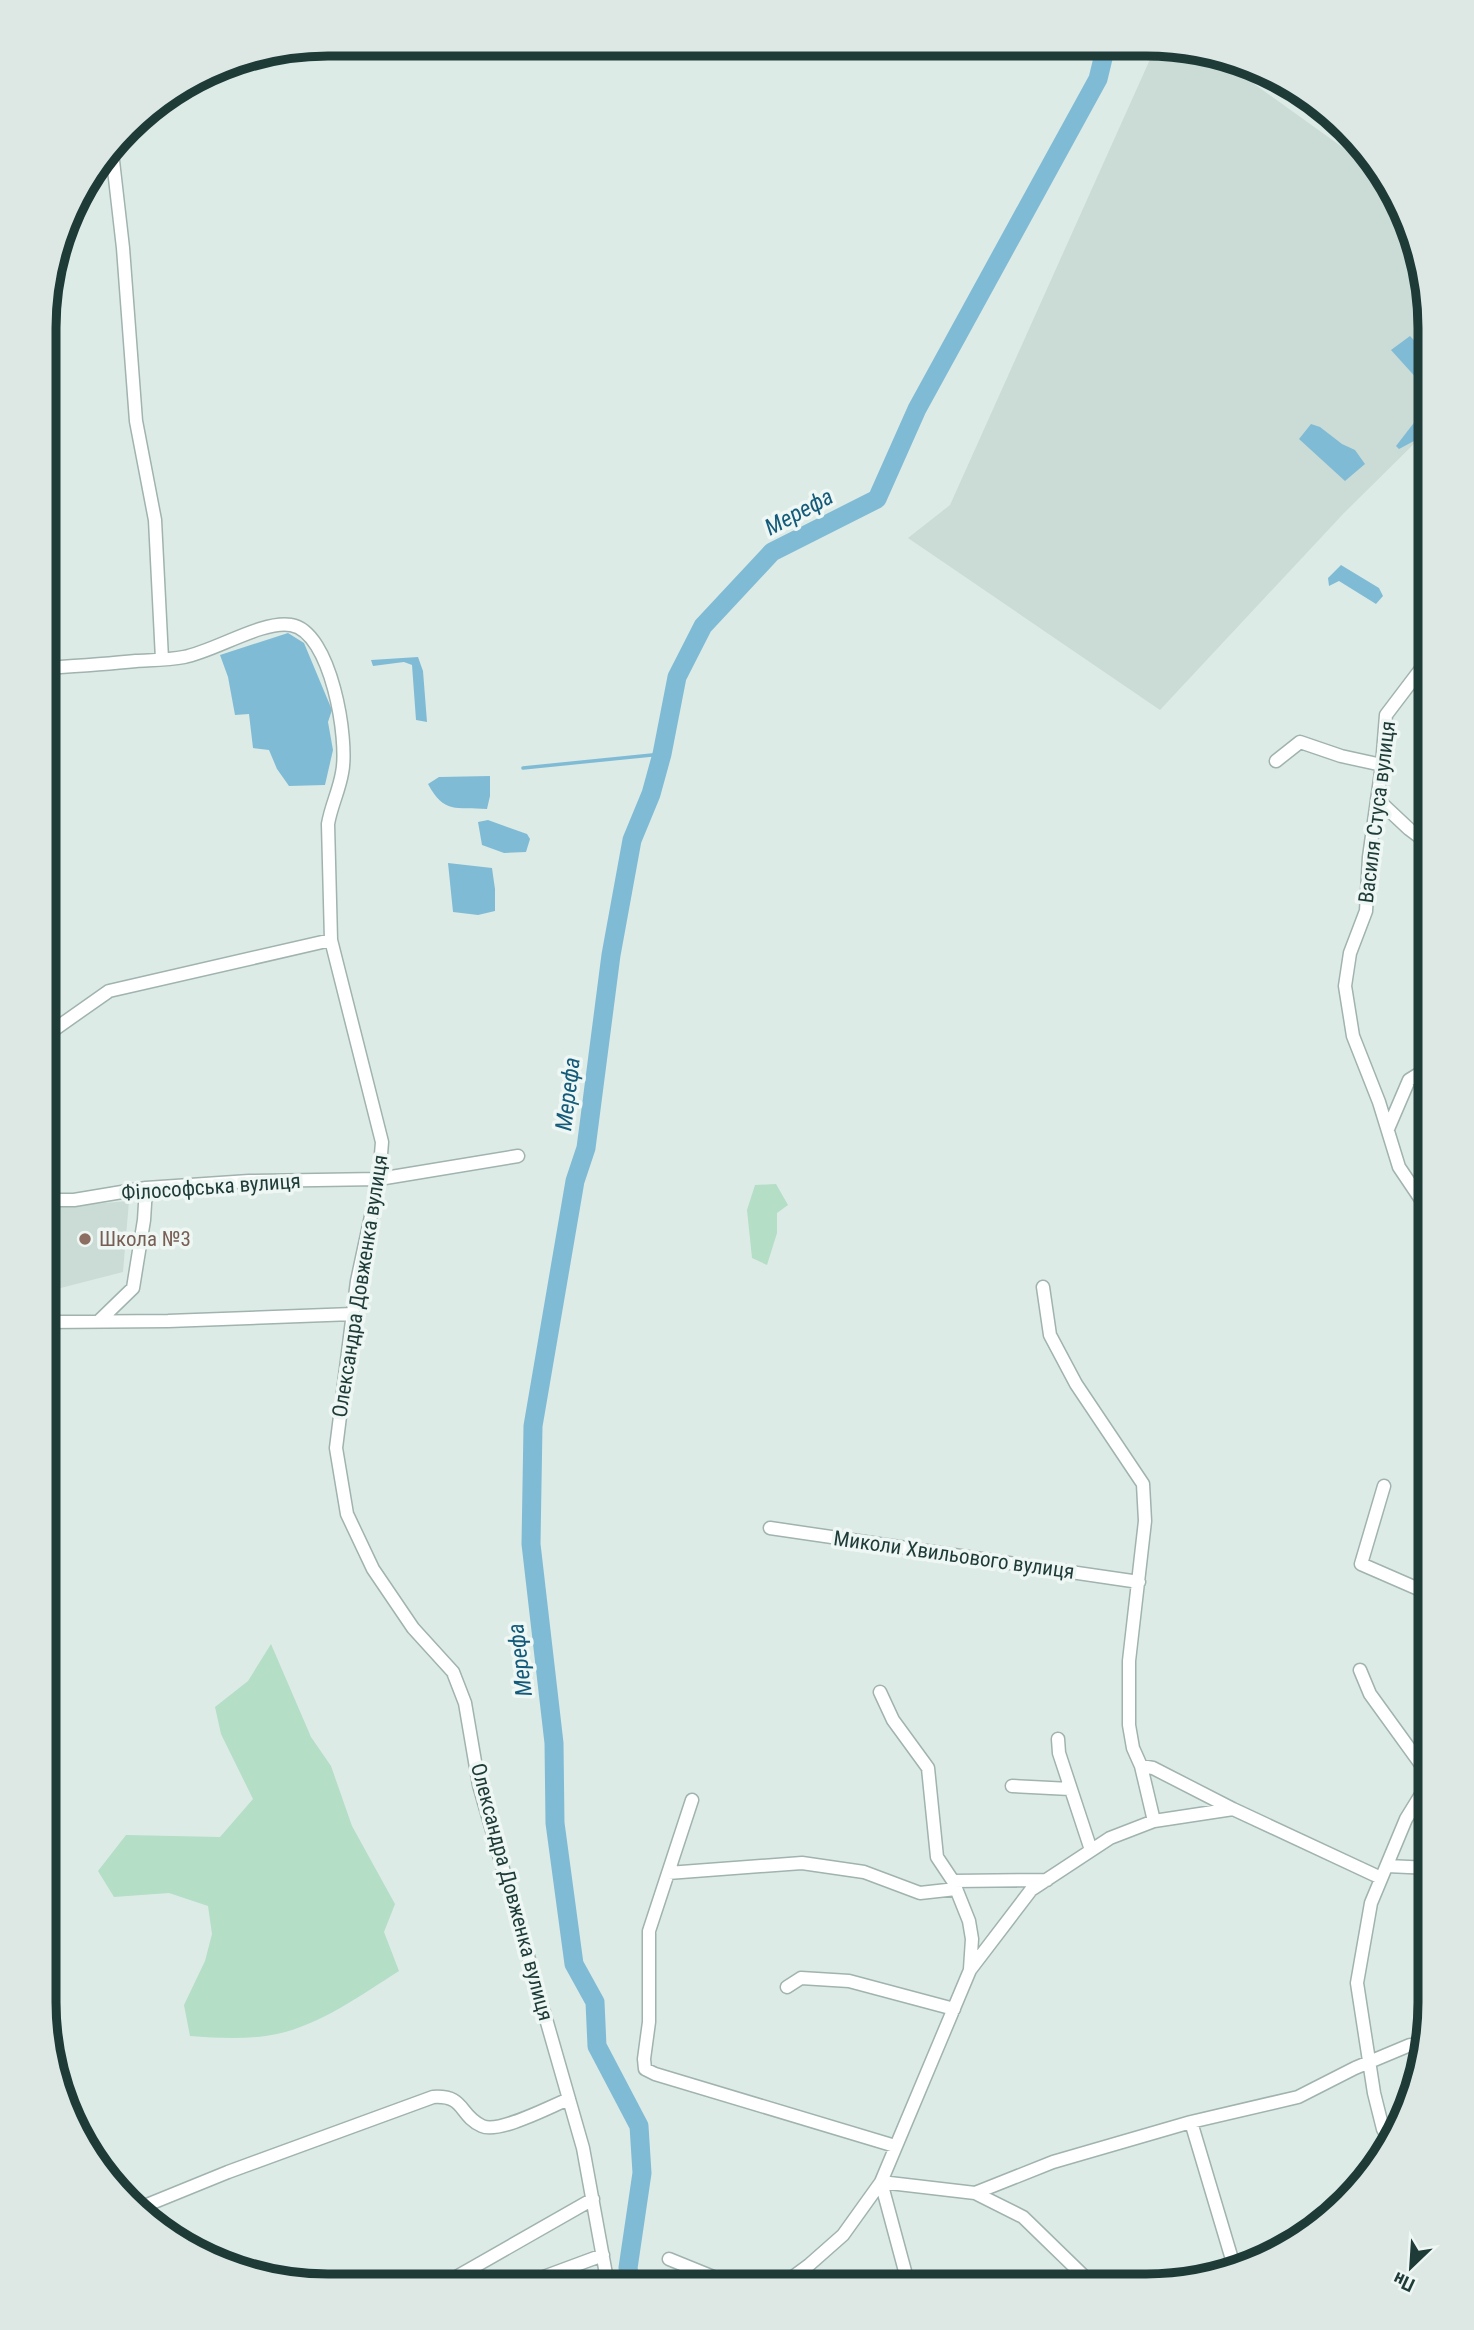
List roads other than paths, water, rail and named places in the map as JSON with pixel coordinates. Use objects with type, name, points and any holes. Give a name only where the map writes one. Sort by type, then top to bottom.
[{"type":"street","points":[[113,162],[123,248],[136,421],[155,520],[162,659]]},
{"type":"street","name":"Олександра Довженка вулиця","points":[[56,667],[183,657],[207,651],[250,633],[282,625],[295,625],[312,638],[337,694],[344,737],[342,772],[328,824],[331,940],[382,1142],[379,1179],[357,1281],[336,1448],[347,1514],[373,1569],[413,1628],[453,1672],[465,1703],[479,1785],[583,2148],[606,2274]]},
{"type":"street","name":"Василя Стуса вулиця","points":[[1418,673],[1386,715],[1369,857],[1366,911],[1350,953],[1346,986],[1353,1036],[1388,1129],[1399,1167],[1418,1195]]},
{"type":"street","points":[[1276,761],[1300,742],[1341,756],[1382,765]]},
{"type":"street","points":[[1377,799],[1418,836]]},
{"type":"street","points":[[56,1028],[109,991],[331,940]]},
{"type":"street","points":[[1388,1129],[1409,1080],[1418,1074]]},
{"type":"street","name":"Філософська вулиця","points":[[56,1200],[74,1200],[146,1188],[249,1181],[379,1179],[518,1156]]},
{"type":"street","points":[[99,1321],[133,1288],[144,1220],[146,1188]]},
{"type":"street","points":[[1043,1287],[1050,1335],[1076,1384],[1143,1484],[1145,1521],[1129,1661],[1129,1699],[1133,1748],[1141,1766],[1154,1821]]},
{"type":"street","points":[[56,1322],[167,1321],[353,1314]]},
{"type":"street","points":[[1384,1486],[1361,1564],[1418,1589]]},
{"type":"street","name":"Миколи Хвильового вулиця","points":[[770,1528],[1139,1582]]},
{"type":"street","points":[[1360,1670],[1370,1693],[1418,1761]]},
{"type":"street","points":[[880,1692],[892,1720],[928,1768],[937,1857],[955,1885],[969,1920],[972,1938],[970,1970]]},
{"type":"street","points":[[1058,1739],[1059,1753],[1091,1850]]},
{"type":"street","points":[[1141,1766],[1153,1768],[1233,1809],[1381,1878]]},
{"type":"street","points":[[1012,1786],[1070,1789]]},
{"type":"street","points":[[1385,2132],[1369,2062],[1357,1983],[1371,1903],[1406,1819],[1418,1798]]},
{"type":"street","points":[[692,1800],[649,1931],[649,2022],[645,2069],[895,2146]]},
{"type":"street","points":[[797,2274],[843,2235],[881,2182],[970,1970],[1031,1890],[1110,1838],[1154,1821],[1233,1809]]},
{"type":"street","points":[[667,1873],[802,1863],[864,1872],[920,1893],[955,1885],[1047,1880]]},
{"type":"street","points":[[1387,1866],[1418,1867]]},
{"type":"street","points":[[787,1987],[801,1978],[849,1981],[954,2009]]},
{"type":"street","points":[[975,2193],[1053,2162],[1191,2122],[1298,2097],[1369,2062],[1415,2045]]},
{"type":"street","points":[[148,2205],[228,2172],[433,2097],[447,2096],[458,2102],[468,2116],[483,2127],[500,2127],[569,2099]]},
{"type":"street","points":[[1191,2122],[1232,2260]]},
{"type":"street","points":[[881,2182],[975,2193],[1023,2217],[1082,2274]]},
{"type":"street","points":[[881,2182],[906,2274]]},
{"type":"street","points":[[462,2274],[593,2199]]},
{"type":"street","points":[[550,2274],[603,2255]]},
{"type":"street","points":[[669,2259],[706,2274]]},
{"type":"water","points":[[1410,336],[1418,344],[1418,380],[1391,350]]},
{"type":"water","points":[[1418,418],[1418,436],[1399,449],[1396,446]]},
{"type":"water","points":[[1311,424],[1355,450],[1365,464],[1345,481],[1299,439]]},
{"type":"water","points":[[1341,565],[1379,588],[1383,596],[1376,604],[1339,581],[1329,586],[1328,578]]},
{"type":"water","points":[[288,633],[304,643],[332,710],[328,722],[333,750],[325,785],[289,786],[277,769],[269,750],[253,748],[249,714],[235,715],[228,677],[220,655]]},
{"type":"water","points":[[418,657],[423,671],[427,722],[416,720],[412,665],[404,662],[373,666],[371,660]]},
{"type":"water","points":[[490,776],[487,809],[446,805],[428,784],[439,777]]},
{"type":"water","points":[[488,820],[527,834],[530,839],[526,852],[504,853],[482,845],[478,822]]},
{"type":"water","points":[[448,863],[492,868],[495,911],[478,915],[453,912]]},
{"type":"waterway","name":"Мерефа","points":[[629,2274],[642,2173],[639,2126],[597,2046],[595,2002],[574,1964],[555,1823],[554,1743],[531,1544],[533,1426],[575,1181],[586,1148],[611,955],[632,840],[651,794],[677,677],[703,626],[772,552],[877,499],[917,409],[1098,79],[1104,56]]},
{"type":"waterway","points":[[523,768],[662,754]]},
{"type":"place","name":"Школа №3","points":[[85,1239]]}]
